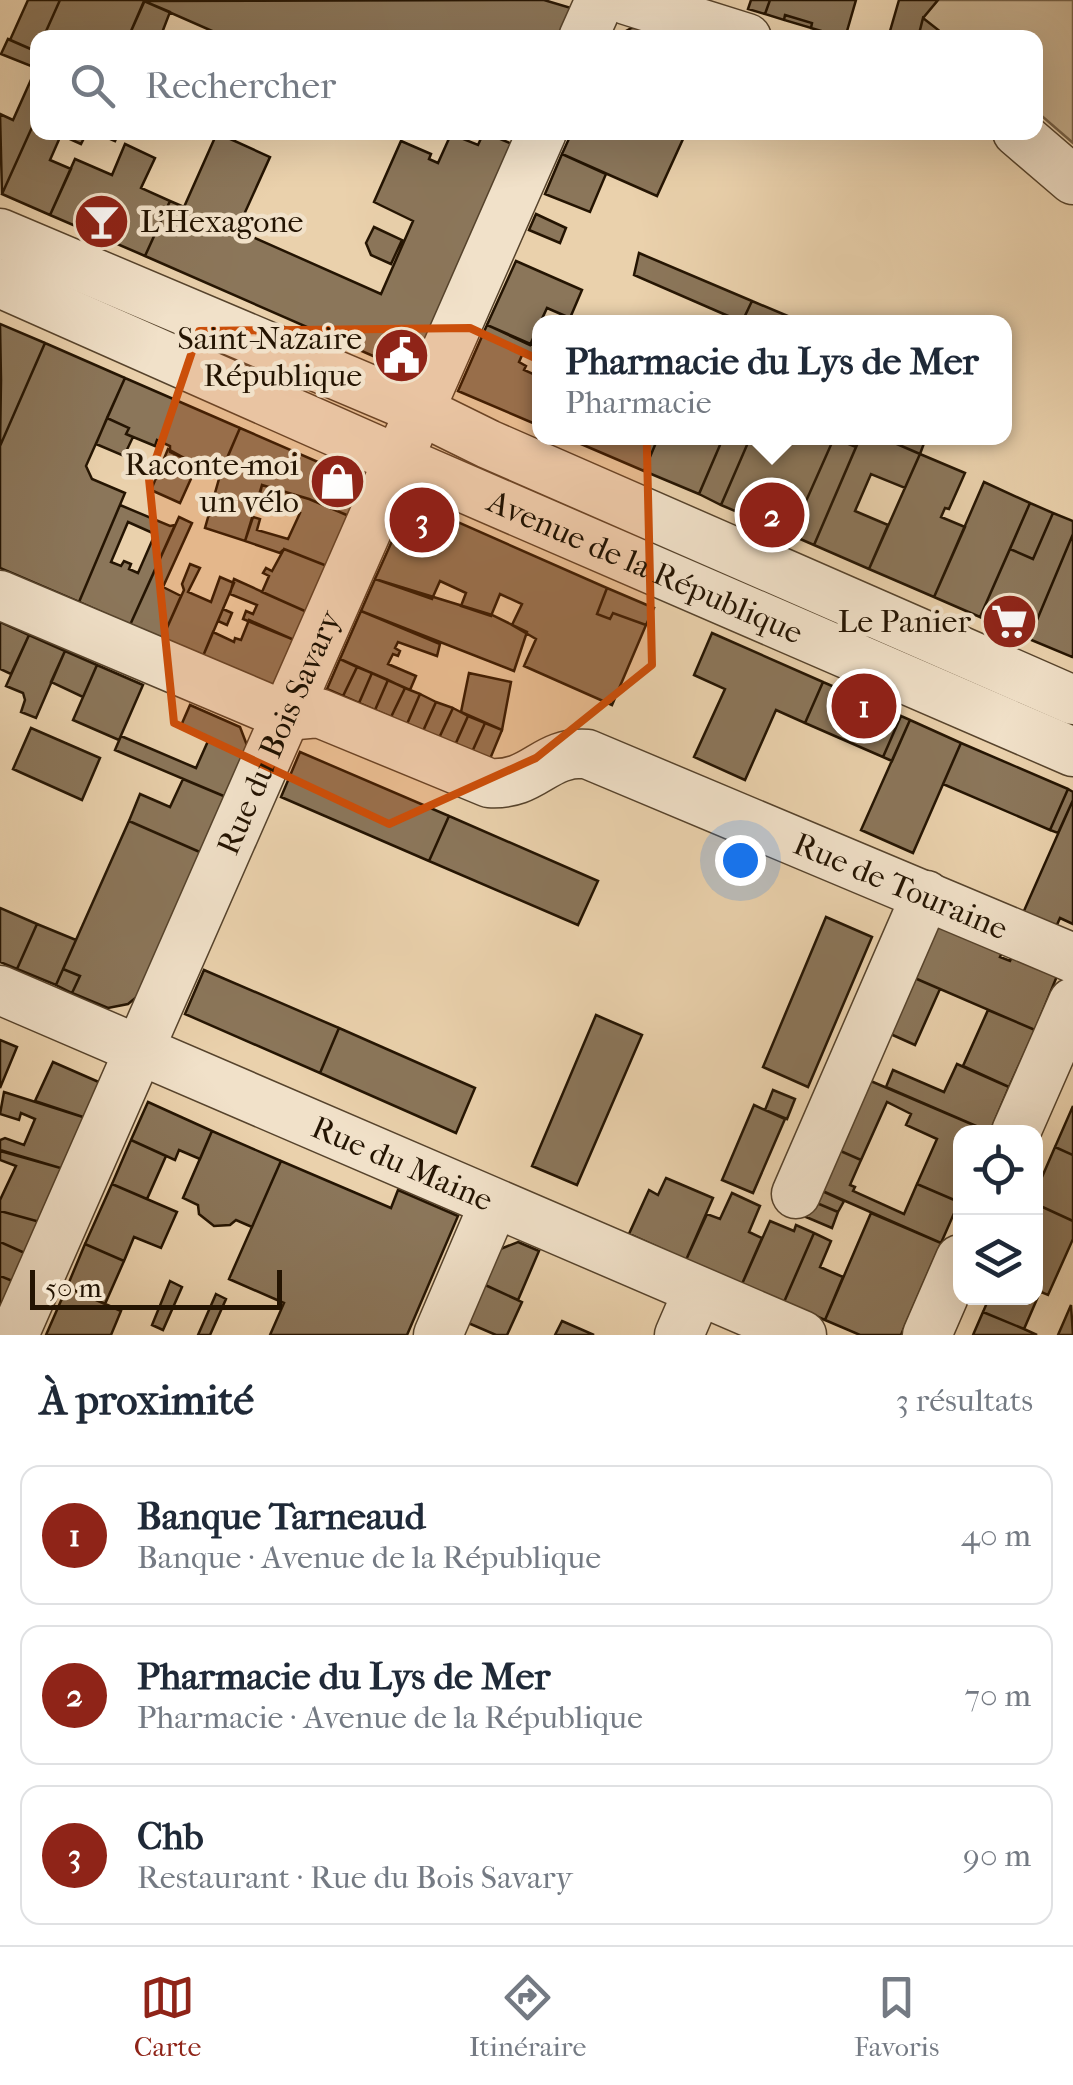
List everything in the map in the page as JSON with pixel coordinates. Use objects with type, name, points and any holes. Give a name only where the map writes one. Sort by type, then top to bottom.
[{"type":"street","points":[[587,30],[600,0]]},
{"type":"street","points":[[626,0],[722,30]]},
{"type":"street","name":"Rue du Bois Savary","points":[[14,1335],[539,140]]},
{"type":"street","points":[[1026,140],[1073,180]]},
{"type":"street","name":"Avenue de la République","points":[[0,233],[421,411],[505,452],[1073,700]]},
{"type":"street","name":"Avenue de la République","points":[[0,283],[1073,752]]},
{"type":"street","name":"Rue de Touraine","points":[[0,595],[286,716],[319,714],[489,783],[509,784],[527,778],[551,760],[570,753],[588,754],[1073,958]]},
{"type":"street","points":[[796,1194],[926,895]]},
{"type":"street","name":"Rue du Maine","points":[[0,990],[802,1335]]},
{"type":"street","points":[[1020,1125],[1062,1059],[1073,1002]]},
{"type":"street","points":[[438,1335],[494,1204]]},
{"type":"street","points":[[927,1335],[953,1275]]},
{"type":"street","points":[[679,1335],[698,1291]]},
{"type":"highlighted area","points":[[470,328],[646,409],[652,665],[536,758],[389,824],[174,723],[149,479],[199,331]]},
{"type":"shaded area","points":[[938,0],[1073,0],[1073,143],[1043,117],[1043,30],[920,30],[923,18]]},
{"type":"building","points":[[28,0],[60,0],[47,30],[30,30],[30,49],[10,40]]},
{"type":"building","points":[[60,0],[145,0],[132,30],[47,30]]},
{"type":"building","points":[[544,0],[571,8],[561,30],[210,30],[144,1]]},
{"type":"building","points":[[751,0],[770,0],[765,14],[748,9]]},
{"type":"building","points":[[770,0],[856,0],[847,30],[818,30],[811,28],[812,23],[765,14]]},
{"type":"building","points":[[899,0],[938,0],[923,18],[920,30],[890,30]]},
{"type":"building","points":[[144,1],[170,12],[163,30],[131,30]]},
{"type":"building","points":[[785,15],[812,23],[811,28],[784,20]]},
{"type":"building","points":[[923,18],[938,30],[920,30]]},
{"type":"building","points":[[8,39],[30,49],[30,66],[1,54]]},
{"type":"building","points":[[30,82],[30,132],[2,194],[0,114],[13,120]]},
{"type":"building","points":[[30,132],[30,140],[59,140],[50,160],[71,169],[50,215],[2,194]]},
{"type":"building","points":[[214,140],[232,140],[270,157],[237,230],[381,294],[413,221],[374,202],[401,141],[431,154],[429,159],[438,163],[448,140],[478,145],[480,140],[512,144],[412,373],[145,256],[170,201],[184,207]]},
{"type":"building","points":[[568,140],[683,140],[657,196],[562,154]]},
{"type":"building","points":[[125,144],[155,158],[141,188],[170,201],[145,256],[50,215],[75,159],[112,175]]},
{"type":"building","points":[[562,154],[606,174],[590,212],[545,194]]},
{"type":"building","points":[[536,214],[566,228],[560,243],[529,230]]},
{"type":"building","points":[[374,227],[402,240],[391,264],[371,255],[366,243]]},
{"type":"building","points":[[639,253],[752,301],[745,315],[726,315],[634,275]]},
{"type":"building","points":[[516,261],[582,290],[571,315],[547,308],[544,315],[532,315],[530,345],[487,325]]},
{"type":"building","points":[[752,301],[785,315],[745,315]]},
{"type":"building","points":[[0,324],[45,343],[0,446],[1,380]]},
{"type":"building","points":[[487,325],[532,345],[532,357],[523,353],[519,362],[532,374],[532,423],[458,391]]},
{"type":"building","points":[[45,343],[125,378],[86,466],[92,479],[125,493],[79,602],[0,568],[0,446]]},
{"type":"building","points":[[125,378],[240,428],[223,468],[200,459],[194,472],[182,466],[186,459],[170,452],[170,446],[157,440],[155,446],[126,434],[129,428],[107,418]]},
{"type":"building","points":[[107,418],[129,428],[126,434],[133,437],[124,456],[96,444]]},
{"type":"building","points":[[240,428],[364,482],[349,516],[262,485],[245,541],[205,528],[221,472]]},
{"type":"building","points":[[583,445],[655,445],[644,471]]},
{"type":"building","points":[[655,445],[720,445],[699,494],[644,471]]},
{"type":"building","points":[[720,445],[747,445],[721,505],[699,494]]},
{"type":"building","points":[[747,445],[831,445],[791,535],[721,505]]},
{"type":"building","points":[[831,445],[856,447],[814,545],[791,535]]},
{"type":"building","points":[[857,445],[899,445],[920,454],[905,488],[871,474],[855,511],[888,525],[869,569],[814,545]]},
{"type":"building","points":[[899,445],[923,445],[920,454]]},
{"type":"building","points":[[168,449],[186,459],[182,466],[194,472],[180,503],[151,490]]},
{"type":"building","points":[[920,454],[965,473],[949,509],[945,508],[941,517],[965,527],[934,597],[869,569]]},
{"type":"building","points":[[984,482],[1030,503],[980,617],[934,597]]},
{"type":"building","points":[[262,485],[349,516],[327,566],[284,549],[280,553],[245,541],[253,517],[260,519],[257,530],[288,539],[300,513],[259,498]]},
{"type":"building","points":[[410,501],[607,588],[597,614],[610,619],[613,613],[646,625],[612,705],[524,666],[536,639],[512,625],[522,604],[500,594],[491,616],[461,606],[466,593],[440,581],[432,599],[375,579]]},
{"type":"building","points":[[1030,503],[1053,513],[1033,559],[1010,549]]},
{"type":"building","points":[[120,505],[175,525],[130,625],[79,602]],"holes":[[[128,522],[155,534],[138,573],[124,561],[121,566],[111,562]]]},
{"type":"building","points":[[1053,513],[1073,521],[1073,534],[1029,639],[980,617],[1010,549],[1033,559]]},
{"type":"building","points":[[179,517],[192,523],[163,587],[181,596],[162,639],[130,625]]},
{"type":"building","points":[[1073,534],[1073,655],[1072,657],[1029,639]]},
{"type":"building","points":[[284,549],[327,566],[307,612],[262,592],[269,576],[263,573],[266,568],[272,571]]},
{"type":"building","points":[[190,564],[200,568],[188,592],[211,602],[220,577],[234,583],[203,656],[162,639],[184,590],[182,584]]},
{"type":"building","points":[[234,579],[307,612],[294,640],[243,619],[246,611],[253,614],[257,605],[230,594]]},
{"type":"building","points":[[375,579],[492,615],[527,632],[514,671],[361,611]]},
{"type":"building","points":[[607,588],[654,608],[646,625],[613,613],[610,619],[597,614]]},
{"type":"building","points":[[223,609],[232,613],[227,625],[218,621]]},
{"type":"building","points":[[361,611],[440,644],[437,656],[398,642],[398,656],[393,654],[388,664],[416,676],[410,690],[340,659]]},
{"type":"building","points":[[249,620],[294,640],[273,686],[203,656],[213,632],[234,642],[235,638],[241,640]]},
{"type":"building","points":[[0,622],[29,635],[11,674],[0,669]]},
{"type":"building","points":[[712,633],[823,682],[805,723],[776,710],[745,780],[694,757],[725,689],[694,675]]},
{"type":"building","points":[[29,635],[65,651],[36,718],[21,712],[23,693],[6,686]]},
{"type":"building","points":[[65,651],[97,665],[83,697],[51,682]]},
{"type":"building","points":[[340,659],[357,667],[343,696],[327,689]]},
{"type":"building","points":[[97,665],[143,685],[119,740],[73,720]]},
{"type":"building","points":[[357,667],[372,673],[359,703],[343,696]]},
{"type":"building","points":[[372,673],[388,680],[375,710],[359,703]]},
{"type":"building","points":[[469,673],[511,682],[502,730],[461,712]]},
{"type":"building","points":[[388,680],[405,688],[391,717],[375,710]]},
{"type":"building","points":[[823,682],[901,716],[883,757],[805,723]]},
{"type":"building","points":[[405,688],[420,694],[407,724],[391,717]]},
{"type":"building","points":[[420,694],[436,702],[423,731],[407,724]]},
{"type":"building","points":[[436,702],[453,708],[439,738],[423,731]]},
{"type":"building","points":[[190,705],[240,727],[248,748],[226,797],[115,750],[121,736],[196,768],[208,741],[180,728]]},
{"type":"building","points":[[453,708],[468,716],[455,745],[439,738]]},
{"type":"building","points":[[468,716],[485,723],[472,752],[455,745]]},
{"type":"building","points":[[901,716],[910,720],[892,761],[883,757]]},
{"type":"building","points":[[910,720],[961,743],[913,853],[861,830]]},
{"type":"building","points":[[485,723],[502,730],[490,759],[472,752]]},
{"type":"building","points":[[31,728],[100,758],[82,800],[13,769]]},
{"type":"building","points":[[961,743],[1068,789],[1050,830],[943,784]]},
{"type":"building","points":[[300,752],[449,816],[429,861],[281,797]]},
{"type":"building","points":[[183,779],[226,797],[202,853],[129,821],[140,794],[170,807]]},
{"type":"building","points":[[1068,789],[1073,792],[1073,800],[1058,833],[1050,830]]},
{"type":"building","points":[[1073,800],[1073,924],[1060,918],[1056,927],[1023,913]]},
{"type":"building","points":[[449,816],[598,881],[578,925],[429,861]]},
{"type":"building","points":[[129,821],[202,853],[139,995],[128,1004],[108,1008],[72,993],[80,976],[63,969]]},
{"type":"building","points":[[0,908],[37,924],[17,969],[0,962]]},
{"type":"building","points":[[826,917],[872,937],[808,1087],[763,1067]]},
{"type":"building","points":[[942,920],[1005,946],[1000,957],[1010,961],[1015,951],[1057,976],[1035,1030],[910,976],[932,927]]},
{"type":"building","points":[[37,924],[76,940],[56,985],[17,969]]},
{"type":"building","points":[[63,969],[80,976],[72,993],[56,985]]},
{"type":"building","points":[[204,970],[339,1028],[320,1073],[185,1014]]},
{"type":"building","points":[[910,976],[940,989],[915,1045],[886,1032]]},
{"type":"building","points":[[988,1010],[1035,1030],[1009,1087],[963,1066]]},
{"type":"building","points":[[596,1015],[642,1035],[577,1185],[532,1166]]},
{"type":"building","points":[[339,1028],[475,1088],[456,1133],[320,1073]]},
{"type":"building","points":[[0,1040],[17,1047],[0,1088]]},
{"type":"building","points":[[53,1062],[101,1083],[86,1118],[35,1101]]},
{"type":"building","points":[[957,1064],[1009,1087],[993,1125],[974,1125],[886,1087],[893,1070],[944,1092]]},
{"type":"building","points":[[866,1079],[974,1125],[953,1125],[953,1199],[917,1184],[937,1139],[906,1125],[911,1114],[887,1102],[861,1160],[836,1149]]},
{"type":"building","points":[[773,1090],[795,1099],[787,1119],[765,1110]]},
{"type":"building","points":[[4,1092],[86,1118],[64,1169],[0,1151],[0,1140],[5,1138],[24,1145],[35,1119],[21,1113],[19,1120],[0,1114]]},
{"type":"building","points":[[148,1102],[212,1131],[200,1159],[179,1150],[175,1160],[131,1140]]},
{"type":"building","points":[[754,1105],[785,1119],[753,1193],[722,1180]]},
{"type":"building","points":[[1073,1106],[1073,1155],[1055,1147]]},
{"type":"building","points":[[212,1131],[281,1161],[252,1227],[236,1220],[230,1225],[214,1226],[199,1214],[198,1205],[183,1198]]},
{"type":"building","points":[[131,1140],[166,1156],[147,1199],[112,1184]]},
{"type":"building","points":[[1055,1147],[1073,1155],[1073,1221],[1043,1207],[1043,1175]]},
{"type":"building","points":[[836,1149],[861,1160],[850,1185],[855,1187],[853,1191],[904,1214],[917,1184],[953,1199],[953,1216],[941,1243],[818,1189]]},
{"type":"building","points":[[0,1150],[64,1169],[40,1222],[0,1211],[0,1200],[16,1166],[0,1160]]},
{"type":"building","points":[[281,1161],[391,1208],[398,1190],[458,1216],[407,1335],[270,1335],[284,1303],[229,1279]]},
{"type":"building","points":[[666,1178],[713,1198],[686,1260],[629,1234],[649,1190],[658,1195]]},
{"type":"building","points":[[112,1184],[177,1212],[161,1248],[134,1237],[124,1261],[85,1244]]},
{"type":"building","points":[[818,1189],[844,1201],[838,1212],[812,1201]]},
{"type":"building","points":[[732,1193],[760,1206],[749,1232],[762,1238],[742,1284],[686,1260],[707,1214],[720,1219]]},
{"type":"building","points":[[812,1201],[838,1212],[832,1228],[806,1217]]},
{"type":"building","points":[[1043,1207],[1073,1221],[1073,1239],[1048,1295],[1043,1293]]},
{"type":"building","points":[[0,1211],[40,1222],[27,1254],[0,1242]]},
{"type":"building","points":[[871,1213],[941,1243],[901,1335],[860,1335],[825,1320]]},
{"type":"building","points":[[770,1221],[794,1231],[796,1225],[814,1233],[784,1302],[742,1284]]},
{"type":"building","points":[[814,1233],[831,1241],[820,1267],[843,1277],[825,1320],[784,1302]]},
{"type":"building","points":[[0,1242],[27,1254],[15,1282],[0,1276]]},
{"type":"building","points":[[518,1242],[539,1251],[518,1300],[483,1284],[498,1250]]},
{"type":"building","points":[[85,1244],[124,1261],[105,1304],[67,1287]]},
{"type":"building","points":[[0,1276],[15,1282],[0,1309]]},
{"type":"building","points":[[170,1281],[182,1287],[163,1330],[152,1325]]},
{"type":"building","points":[[483,1284],[522,1302],[507,1335],[496,1335],[466,1322]]},
{"type":"building","points":[[67,1287],[121,1311],[111,1335],[46,1335]]},
{"type":"building","points":[[216,1294],[226,1299],[210,1335],[198,1335]]},
{"type":"building","points":[[986,1305],[1034,1305],[1024,1329],[983,1312]]},
{"type":"building","points":[[1071,1305],[1073,1335],[1058,1335]]},
{"type":"building","points":[[983,1312],[1024,1329],[1037,1335],[973,1335]]},
{"type":"building","points":[[562,1321],[594,1335],[555,1335]]},
{"type":"place","name":"L'Hexagone","points":[[101,221]]},
{"type":"place","name":"Saint-Nazaire République","points":[[401,356]]},
{"type":"place","name":"Raconte-moi un vélo","points":[[338,482]]},
{"type":"place","name":"Pharmacie du Lys de Mer","points":[[772,515]]},
{"type":"place","name":"Chb","points":[[422,520]]},
{"type":"place","name":"Le Panier","points":[[1010,621]]},
{"type":"place","name":"Banque Tarneaud","points":[[864,706]]}]
